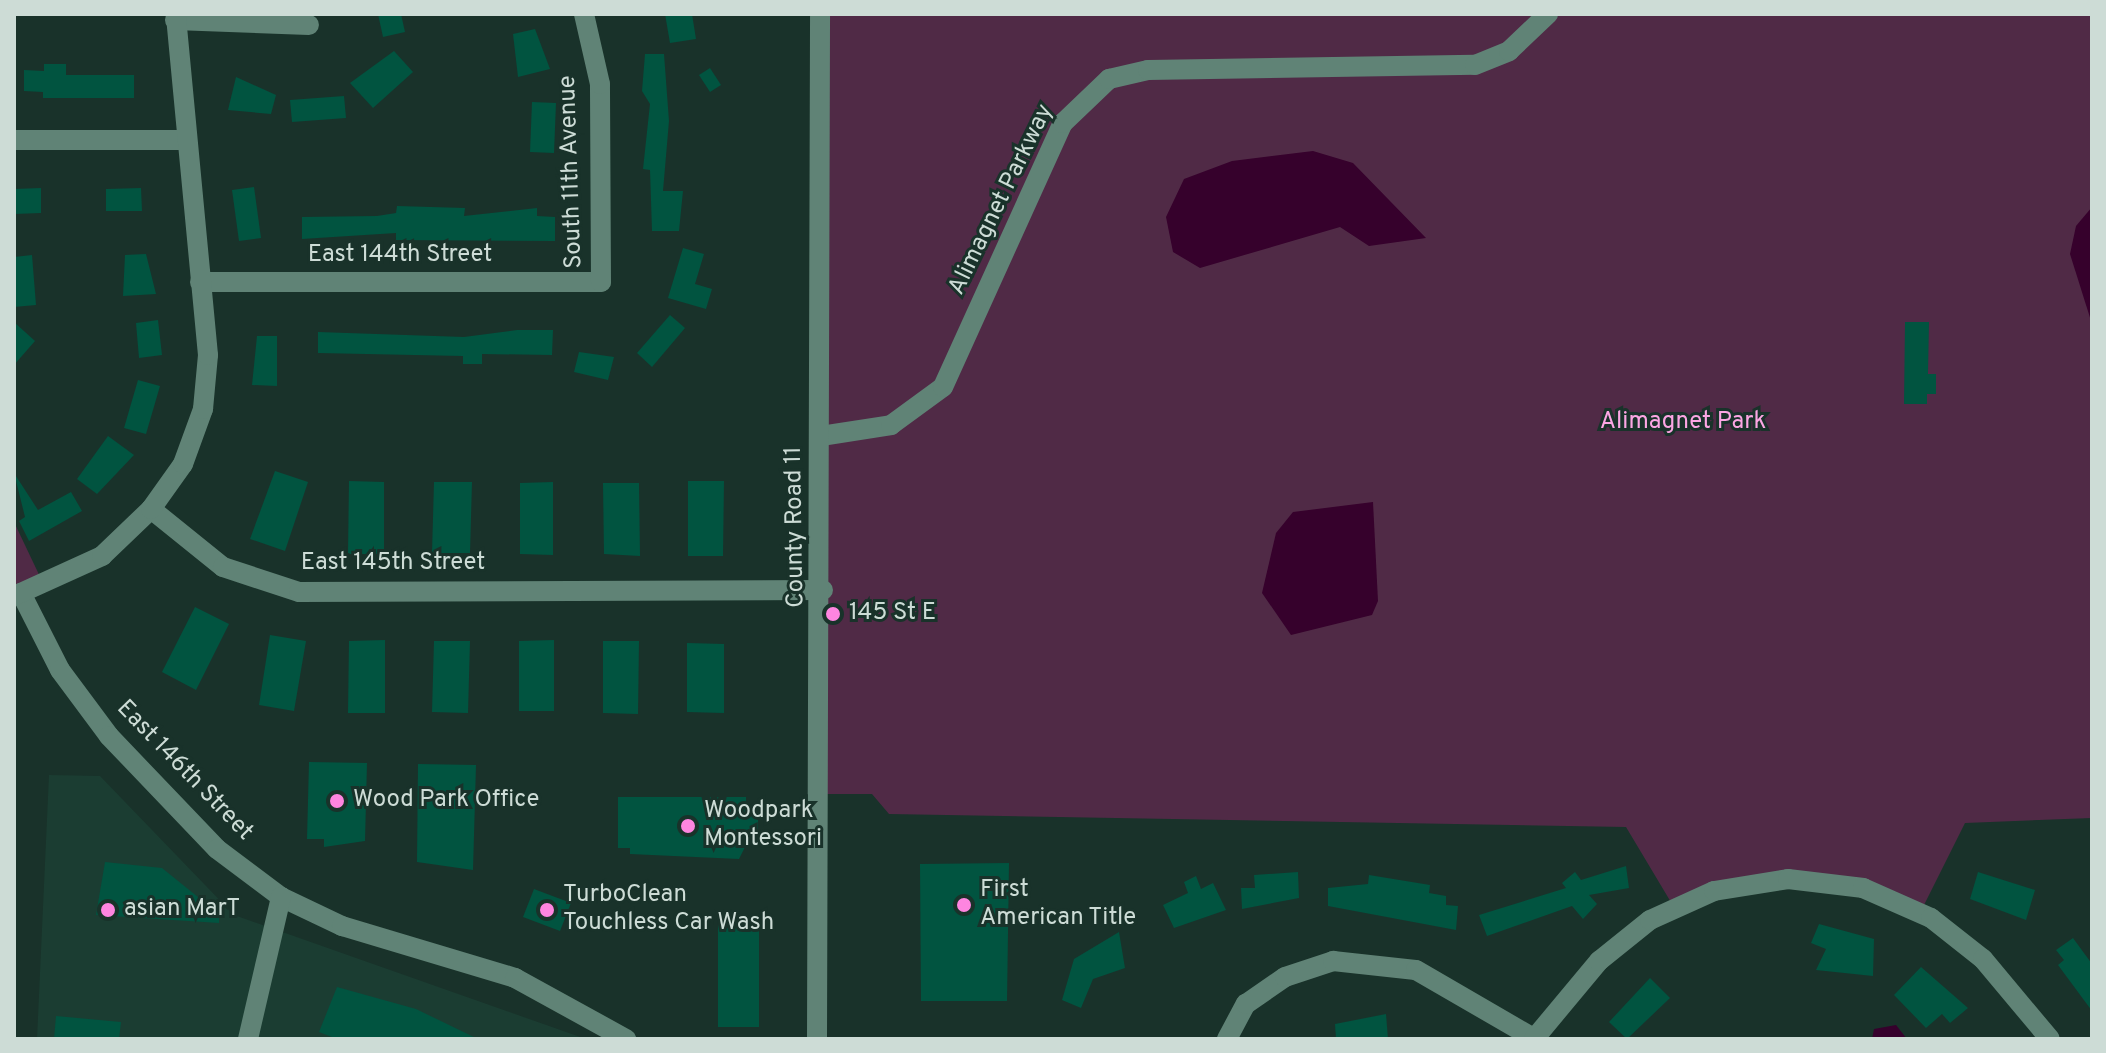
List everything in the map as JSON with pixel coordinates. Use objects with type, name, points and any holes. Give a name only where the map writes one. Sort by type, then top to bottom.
[{"type":"street","name":"South 11th Avenue","points":[[584,14],[600,84],[601,282]]},
{"type":"street","name":"County Road 11","points":[[817,1039],[823,590],[820,14]]},
{"type":"street","name":"Alimagnet Parkway","points":[[821,436],[891,425],[943,387],[1063,123],[1109,79],[1148,70],[1475,65],[1509,51],[1548,14]]},
{"type":"street","points":[[17,594],[102,556],[151,509],[183,464],[203,409],[208,355],[183,140],[175,17],[309,25]]},
{"type":"street","points":[[14,140],[183,140]]},
{"type":"street","name":"East 144th Street","points":[[200,282],[601,282]]},
{"type":"street","name":"East 145th Street","points":[[151,509],[223,567],[299,592],[823,590]]},
{"type":"street","name":"East 146th Street","points":[[17,594],[60,670],[109,736],[217,849],[281,897],[342,926],[515,978],[626,1039]]},
{"type":"street","points":[[1227,1039],[1246,1004],[1285,977],[1333,961],[1416,970],[1534,1039],[1599,961],[1650,920],[1714,891],[1788,879],[1863,888],[1931,918],[1983,959],[2048,1037]]},
{"type":"street","points":[[248,1039],[281,897]]},
{"type":"shaded area","points":[[1313,151],[1353,163],[1426,238],[1369,246],[1340,227],[1200,268],[1173,252],[1166,217],[1184,179],[1232,161]]},
{"type":"shaded area","points":[[2092,207],[2092,324],[2070,254],[2076,226]]},
{"type":"shaded area","points":[[1373,502],[1378,601],[1372,615],[1291,635],[1262,593],[1276,533],[1293,512]]},
{"type":"shaded area","points":[[49,775],[100,776],[234,915],[586,1039],[37,1039]]},
{"type":"shaded area","points":[[1896,1025],[1907,1039],[1872,1039],[1874,1029]]},
{"type":"green space","name":"Alimagnet Park","points":[[820,14],[2092,14],[2092,818],[1965,823],[1920,913],[1863,888],[1788,879],[1675,909],[1626,827],[889,814],[872,794],[822,794]]},
{"type":"green space","points":[[14,522],[43,583],[14,596]]},
{"type":"building","points":[[378,14],[401,14],[405,32],[383,37]]},
{"type":"building","points":[[665,14],[692,14],[696,39],[670,43]]},
{"type":"building","points":[[535,29],[550,69],[518,77],[513,34]]},
{"type":"building","points":[[394,51],[413,72],[373,108],[350,83]]},
{"type":"building","points":[[645,54],[664,54],[669,121],[663,191],[683,191],[679,231],[652,231],[650,170],[643,169],[650,104],[642,91]]},
{"type":"building","points":[[44,64],[66,64],[66,75],[134,75],[134,98],[43,98],[43,92],[24,91],[24,70],[44,71]]},
{"type":"building","points":[[710,68],[721,85],[710,92],[699,75]]},
{"type":"building","points":[[236,77],[276,95],[271,114],[228,110]]},
{"type":"building","points":[[344,96],[346,118],[292,122],[290,100]]},
{"type":"building","points":[[532,102],[556,103],[554,153],[530,152]]},
{"type":"building","points":[[254,187],[261,238],[239,241],[232,190]]},
{"type":"building","points":[[41,188],[41,213],[14,214],[14,189]]},
{"type":"building","points":[[141,188],[142,211],[106,211],[106,189]]},
{"type":"building","points":[[397,206],[465,208],[464,216],[537,208],[537,216],[555,217],[555,241],[396,240],[396,233],[302,239],[302,217],[377,216],[396,213]]},
{"type":"building","points":[[683,248],[704,254],[695,284],[712,289],[706,309],[668,298]]},
{"type":"building","points":[[146,254],[156,294],[123,296],[125,255]]},
{"type":"building","points":[[32,255],[36,305],[14,307],[14,257]]},
{"type":"building","points":[[670,315],[685,328],[652,367],[637,353]]},
{"type":"building","points":[[158,320],[162,355],[139,358],[136,323]]},
{"type":"building","points":[[14,322],[35,341],[14,365]]},
{"type":"building","points":[[1905,322],[1929,322],[1928,374],[1936,374],[1936,394],[1927,394],[1927,404],[1904,404]]},
{"type":"building","points":[[517,330],[553,330],[552,355],[482,354],[482,364],[463,364],[463,356],[318,353],[318,332],[464,337]]},
{"type":"building","points":[[257,336],[277,336],[277,386],[252,385]]},
{"type":"building","points":[[579,352],[614,357],[608,380],[574,372]]},
{"type":"building","points":[[138,380],[160,386],[146,434],[124,428]]},
{"type":"building","points":[[108,436],[134,455],[97,494],[77,479]]},
{"type":"building","points":[[275,471],[308,482],[285,551],[250,539]]},
{"type":"building","points":[[14,473],[38,510],[71,492],[82,511],[29,541],[19,521],[25,517]]},
{"type":"building","points":[[349,481],[384,482],[384,554],[348,554]]},
{"type":"building","points":[[688,481],[724,481],[723,556],[688,556]]},
{"type":"building","points":[[434,482],[472,482],[470,553],[432,553]]},
{"type":"building","points":[[553,482],[553,555],[520,554],[520,483]]},
{"type":"building","points":[[603,483],[639,483],[640,556],[604,554]]},
{"type":"building","points":[[195,607],[229,624],[196,690],[162,672]]},
{"type":"building","points":[[270,635],[306,641],[294,711],[259,705]]},
{"type":"building","points":[[385,640],[385,713],[348,713],[349,641]]},
{"type":"building","points":[[554,640],[554,711],[519,711],[519,641]]},
{"type":"building","points":[[434,641],[470,641],[468,713],[432,712]]},
{"type":"building","points":[[603,641],[639,641],[638,714],[603,713]]},
{"type":"building","points":[[687,643],[724,644],[724,713],[687,712]]},
{"type":"building","name":"Wood Park Office","points":[[309,762],[367,763],[365,841],[324,847],[324,839],[307,839]]},
{"type":"building","points":[[418,764],[476,765],[473,870],[417,862]]},
{"type":"building","name":"Woodpark Montessori","points":[[618,797],[746,797],[746,809],[758,809],[758,843],[747,843],[739,859],[630,854],[630,848],[618,848]]},
{"type":"building","points":[[105,862],[162,868],[219,914],[219,923],[96,915]]},
{"type":"building","name":"First American Title","points":[[1009,863],[1007,1001],[921,1001],[920,864]]},
{"type":"building","points":[[1626,866],[1629,888],[1589,895],[1597,904],[1583,919],[1572,906],[1487,936],[1479,915],[1566,888],[1562,883],[1575,872],[1581,880]]},
{"type":"building","points":[[1298,872],[1299,898],[1242,909],[1241,888],[1255,888],[1254,875]]},
{"type":"building","points":[[1978,872],[2035,890],[2026,920],[1970,899]]},
{"type":"building","points":[[1369,875],[1430,885],[1429,893],[1446,896],[1446,905],[1458,906],[1456,930],[1328,906],[1328,888],[1368,884]]},
{"type":"building","points":[[1196,876],[1201,889],[1213,883],[1226,910],[1174,928],[1163,905],[1188,893],[1184,882]]},
{"type":"building","name":"TurboClean Touchless Car Wash","points":[[534,889],[571,903],[560,931],[523,917]]},
{"type":"building","points":[[718,918],[759,918],[759,1027],[718,1027]]},
{"type":"building","points":[[1819,924],[1874,939],[1873,976],[1816,970],[1826,949],[1811,943]]},
{"type":"building","points":[[1119,932],[1125,968],[1093,979],[1081,1008],[1062,1000],[1074,959]]},
{"type":"building","points":[[2073,938],[2092,964],[2092,1011],[2058,965],[2064,960],[2056,950]]},
{"type":"building","points":[[1921,967],[1968,1008],[1950,1023],[1942,1014],[1926,1028],[1894,995]]},
{"type":"building","points":[[1650,978],[1670,998],[1627,1039],[1609,1022]]},
{"type":"building","points":[[337,987],[416,1009],[478,1039],[337,1039],[319,1032]]},
{"type":"building","points":[[1386,1014],[1388,1039],[1336,1039],[1335,1024]]},
{"type":"building","points":[[56,1016],[121,1022],[119,1039],[54,1039]]},
{"type":"place","name":"145 St E","points":[[833,614]]},
{"type":"place","name":"Wood Park Office","points":[[337,801]]},
{"type":"place","name":"Woodpark Montessori","points":[[688,826]]},
{"type":"place","name":"First American Title","points":[[964,905]]},
{"type":"place","name":"asian MarT","points":[[108,910]]},
{"type":"place","name":"TurboClean Touchless Car Wash","points":[[547,910]]}]
